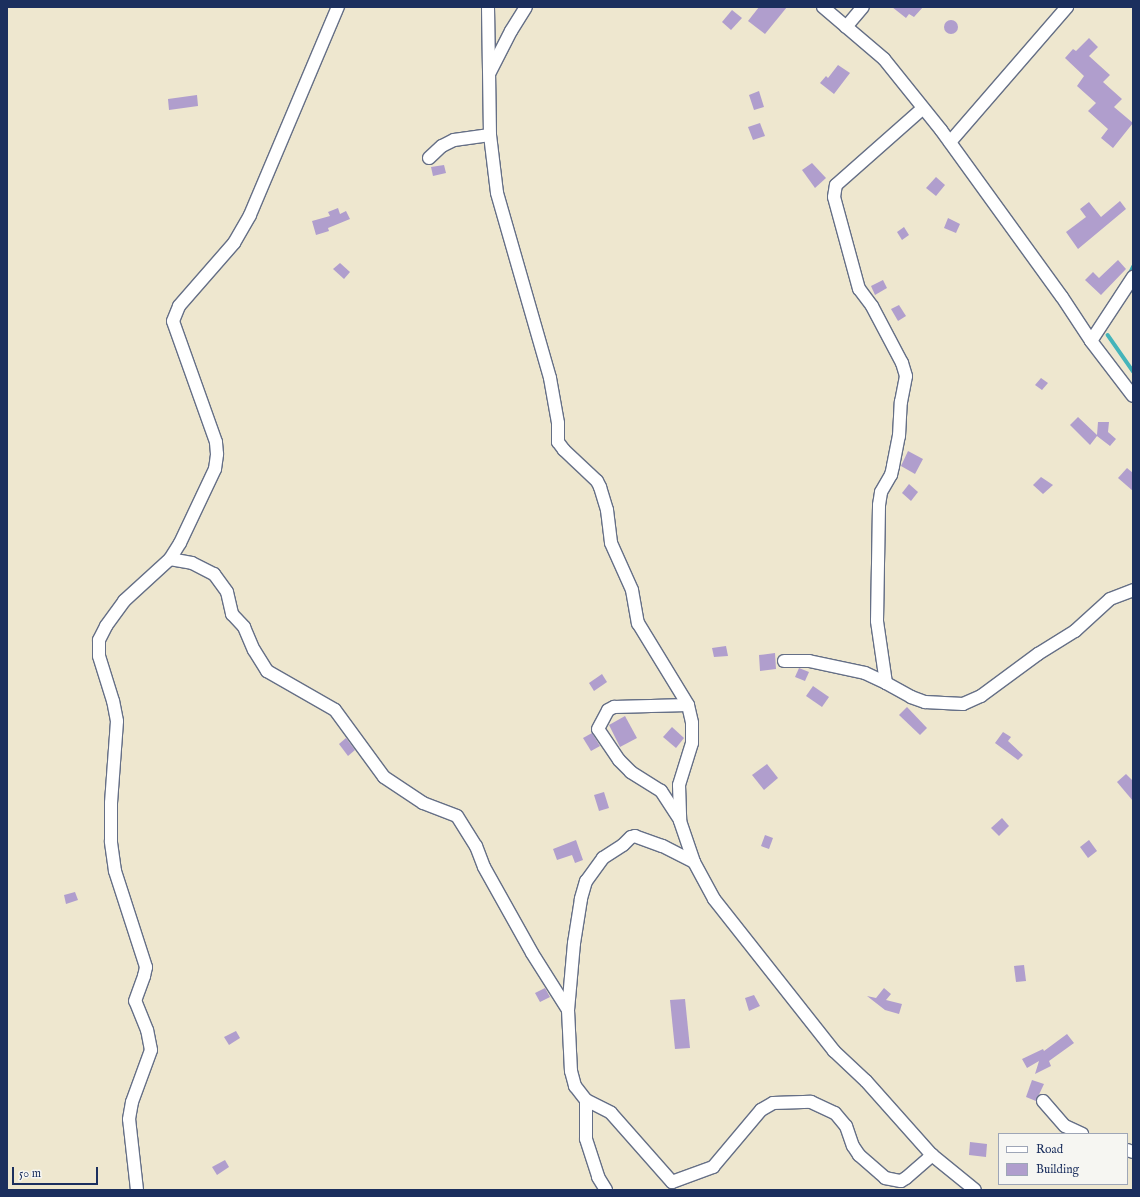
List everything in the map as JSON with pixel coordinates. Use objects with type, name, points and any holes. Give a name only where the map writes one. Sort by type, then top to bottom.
[{"type":"street","points":[[137,1190],[128,1119],[132,1102],[150,1050],[147,1030],[135,1001],[146,967],[115,871],[111,841],[111,803],[117,721],[113,701],[99,656],[99,640],[106,626],[124,601],[170,559],[180,543],[214,469],[217,454],[216,442],[181,339],[174,327],[173,321],[175,313],[234,243],[248,220],[338,7]]},
{"type":"street","points":[[488,7],[490,135],[497,193],[550,378],[558,423],[558,442],[564,450],[597,481],[600,487],[607,510],[611,543],[632,590],[638,623],[688,706],[692,723],[692,742],[679,785],[680,821]]},
{"type":"street","points":[[488,75],[511,31],[526,7]]},
{"type":"street","points":[[823,7],[884,59],[950,142],[1062,297],[1091,341],[1133,396]]},
{"type":"street","points":[[846,27],[863,7]]},
{"type":"street","points":[[950,142],[1067,7]]},
{"type":"street","points":[[886,683],[877,621],[879,505],[881,492],[891,475],[893,466],[899,436],[901,402],[906,376],[902,363],[872,306],[860,289],[834,197],[836,185],[923,108]]},
{"type":"street","points":[[428,158],[442,146],[454,140],[490,135]]},
{"type":"street","points":[[1091,341],[1133,277]]},
{"type":"street","points":[[170,559],[192,563],[214,574],[227,592],[232,614],[244,627],[254,650],[267,671],[335,710],[384,777],[423,803],[457,816],[476,846],[484,867],[532,953],[568,1010]]},
{"type":"street","points":[[784,661],[809,662],[865,673],[911,697],[925,702],[963,704],[980,696],[1038,654],[1075,631],[1110,599],[1133,590]]},
{"type":"street","points":[[688,706],[614,707],[608,710],[598,729],[619,760],[631,772],[661,791],[680,821],[694,862],[714,899],[834,1051],[866,1081],[932,1155],[975,1190]]},
{"type":"street","points":[[694,862],[662,846],[636,836],[630,838],[597,865],[586,881],[581,899],[574,944],[568,1010],[571,1071],[575,1086],[586,1100],[611,1113],[674,1186],[713,1167],[761,1110],[773,1103],[811,1102],[835,1113],[846,1126],[853,1146],[859,1155],[885,1178],[901,1181],[932,1155]]},
{"type":"street","points":[[586,1100],[586,1139],[598,1177],[606,1190]]},
{"type":"street","points":[[1043,1101],[1065,1126],[1080,1133]]},
{"type":"building","points":[[759,7],[787,7],[765,34],[748,21]]},
{"type":"building","points":[[892,7],[923,7],[914,17],[909,14],[906,18]]},
{"type":"building","points":[[732,10],[742,18],[731,30],[722,22]]},
{"type":"building","points":[[951,20],[956,22],[958,27],[956,32],[951,34],[946,32],[944,27],[946,22]]},
{"type":"building","points":[[1089,38],[1098,47],[1089,56],[1110,75],[1103,82],[1122,99],[1114,107],[1133,123],[1113,148],[1101,138],[1108,129],[1088,111],[1096,103],[1077,86],[1084,76],[1065,58],[1073,49],[1076,51]]},
{"type":"building","points":[[838,65],[850,73],[834,94],[820,83],[826,76],[828,78]]},
{"type":"building","points":[[759,91],[764,107],[754,110],[749,95]]},
{"type":"building","points":[[197,95],[198,106],[169,110],[168,99]]},
{"type":"building","points":[[760,123],[765,136],[753,140],[748,127]]},
{"type":"building","points":[[812,163],[826,178],[815,188],[802,170]]},
{"type":"building","points":[[444,165],[446,173],[433,176],[431,167]]},
{"type":"building","points":[[936,177],[945,185],[936,196],[926,188]]},
{"type":"building","points":[[1120,201],[1126,209],[1078,249],[1066,232],[1086,217],[1080,209],[1089,202],[1101,217]]},
{"type":"building","points":[[338,208],[340,214],[346,211],[350,219],[328,228],[329,231],[316,235],[312,221],[330,216],[328,212]]},
{"type":"building","points":[[948,218],[960,224],[956,233],[944,228]]},
{"type":"building","points":[[904,227],[909,235],[902,240],[897,232]]},
{"type":"building","points":[[1118,260],[1126,269],[1101,295],[1085,280],[1093,272],[1099,278]]},
{"type":"building","points":[[340,263],[350,272],[344,279],[333,269]]},
{"type":"building","points":[[883,280],[887,288],[875,295],[871,286]]},
{"type":"building","points":[[899,305],[906,316],[898,321],[891,309]]},
{"type":"building","points":[[1041,378],[1048,383],[1042,390],[1035,385]]},
{"type":"building","points":[[1078,417],[1097,435],[1098,422],[1109,422],[1108,432],[1116,439],[1110,446],[1097,436],[1090,445],[1070,425]]},
{"type":"building","points":[[908,451],[923,459],[915,474],[901,466]]},
{"type":"building","points":[[1127,468],[1133,473],[1133,491],[1118,478]]},
{"type":"building","points":[[1041,477],[1053,485],[1043,494],[1033,485]]},
{"type":"building","points":[[909,484],[918,492],[911,501],[902,493]]},
{"type":"building","points":[[726,646],[728,656],[714,657],[712,648]]},
{"type":"building","points":[[775,653],[776,669],[760,671],[759,655]]},
{"type":"building","points":[[799,668],[809,672],[805,681],[795,677]]},
{"type":"building","points":[[602,674],[607,682],[594,691],[589,683]]},
{"type":"building","points":[[813,686],[829,697],[822,707],[806,696]]},
{"type":"building","points":[[907,707],[927,728],[920,735],[899,715]]},
{"type":"building","points":[[625,716],[637,738],[620,747],[609,725]]},
{"type":"building","points":[[672,727],[684,738],[676,748],[663,737]]},
{"type":"building","points":[[1003,732],[1011,737],[1008,741],[1023,755],[1018,760],[995,743]]},
{"type":"building","points":[[592,733],[600,746],[591,751],[583,738]]},
{"type":"building","points":[[346,738],[355,750],[348,756],[339,744]]},
{"type":"building","points":[[767,764],[778,778],[764,790],[752,775]]},
{"type":"building","points":[[1126,774],[1133,781],[1133,801],[1117,782]]},
{"type":"building","points":[[604,792],[609,808],[599,811],[594,795]]},
{"type":"building","points":[[1002,818],[1009,826],[999,836],[991,828]]},
{"type":"building","points":[[765,835],[773,838],[769,849],[761,846]]},
{"type":"building","points":[[576,840],[583,860],[575,863],[572,855],[557,860],[553,849]]},
{"type":"building","points":[[1089,840],[1097,851],[1088,858],[1080,847]]},
{"type":"building","points":[[75,892],[78,900],[66,904],[64,895]]},
{"type":"building","points":[[1024,965],[1026,981],[1016,982],[1014,966]]},
{"type":"building","points":[[545,988],[550,997],[540,1002],[535,993]]},
{"type":"building","points":[[884,988],[891,994],[886,1000],[902,1004],[899,1014],[885,1010],[867,996],[876,998]]},
{"type":"building","points":[[754,995],[760,1006],[749,1011],[745,998]]},
{"type":"building","points":[[685,999],[690,1048],[675,1049],[670,1000]]},
{"type":"building","points":[[236,1031],[240,1038],[229,1045],[224,1037]]},
{"type":"building","points":[[1067,1034],[1074,1043],[1049,1061],[1051,1066],[1035,1074],[1039,1061],[1027,1068],[1022,1059],[1043,1049],[1044,1051]]},
{"type":"building","points":[[1032,1080],[1044,1084],[1036,1101],[1026,1097]]},
{"type":"building","points":[[970,1142],[987,1144],[986,1157],[969,1155]]},
{"type":"building","points":[[225,1160],[229,1167],[217,1175],[212,1167]]},
{"type":"waterway","points":[[1129,275],[1133,267]]},
{"type":"waterway","points":[[1108,335],[1133,371]]}]
